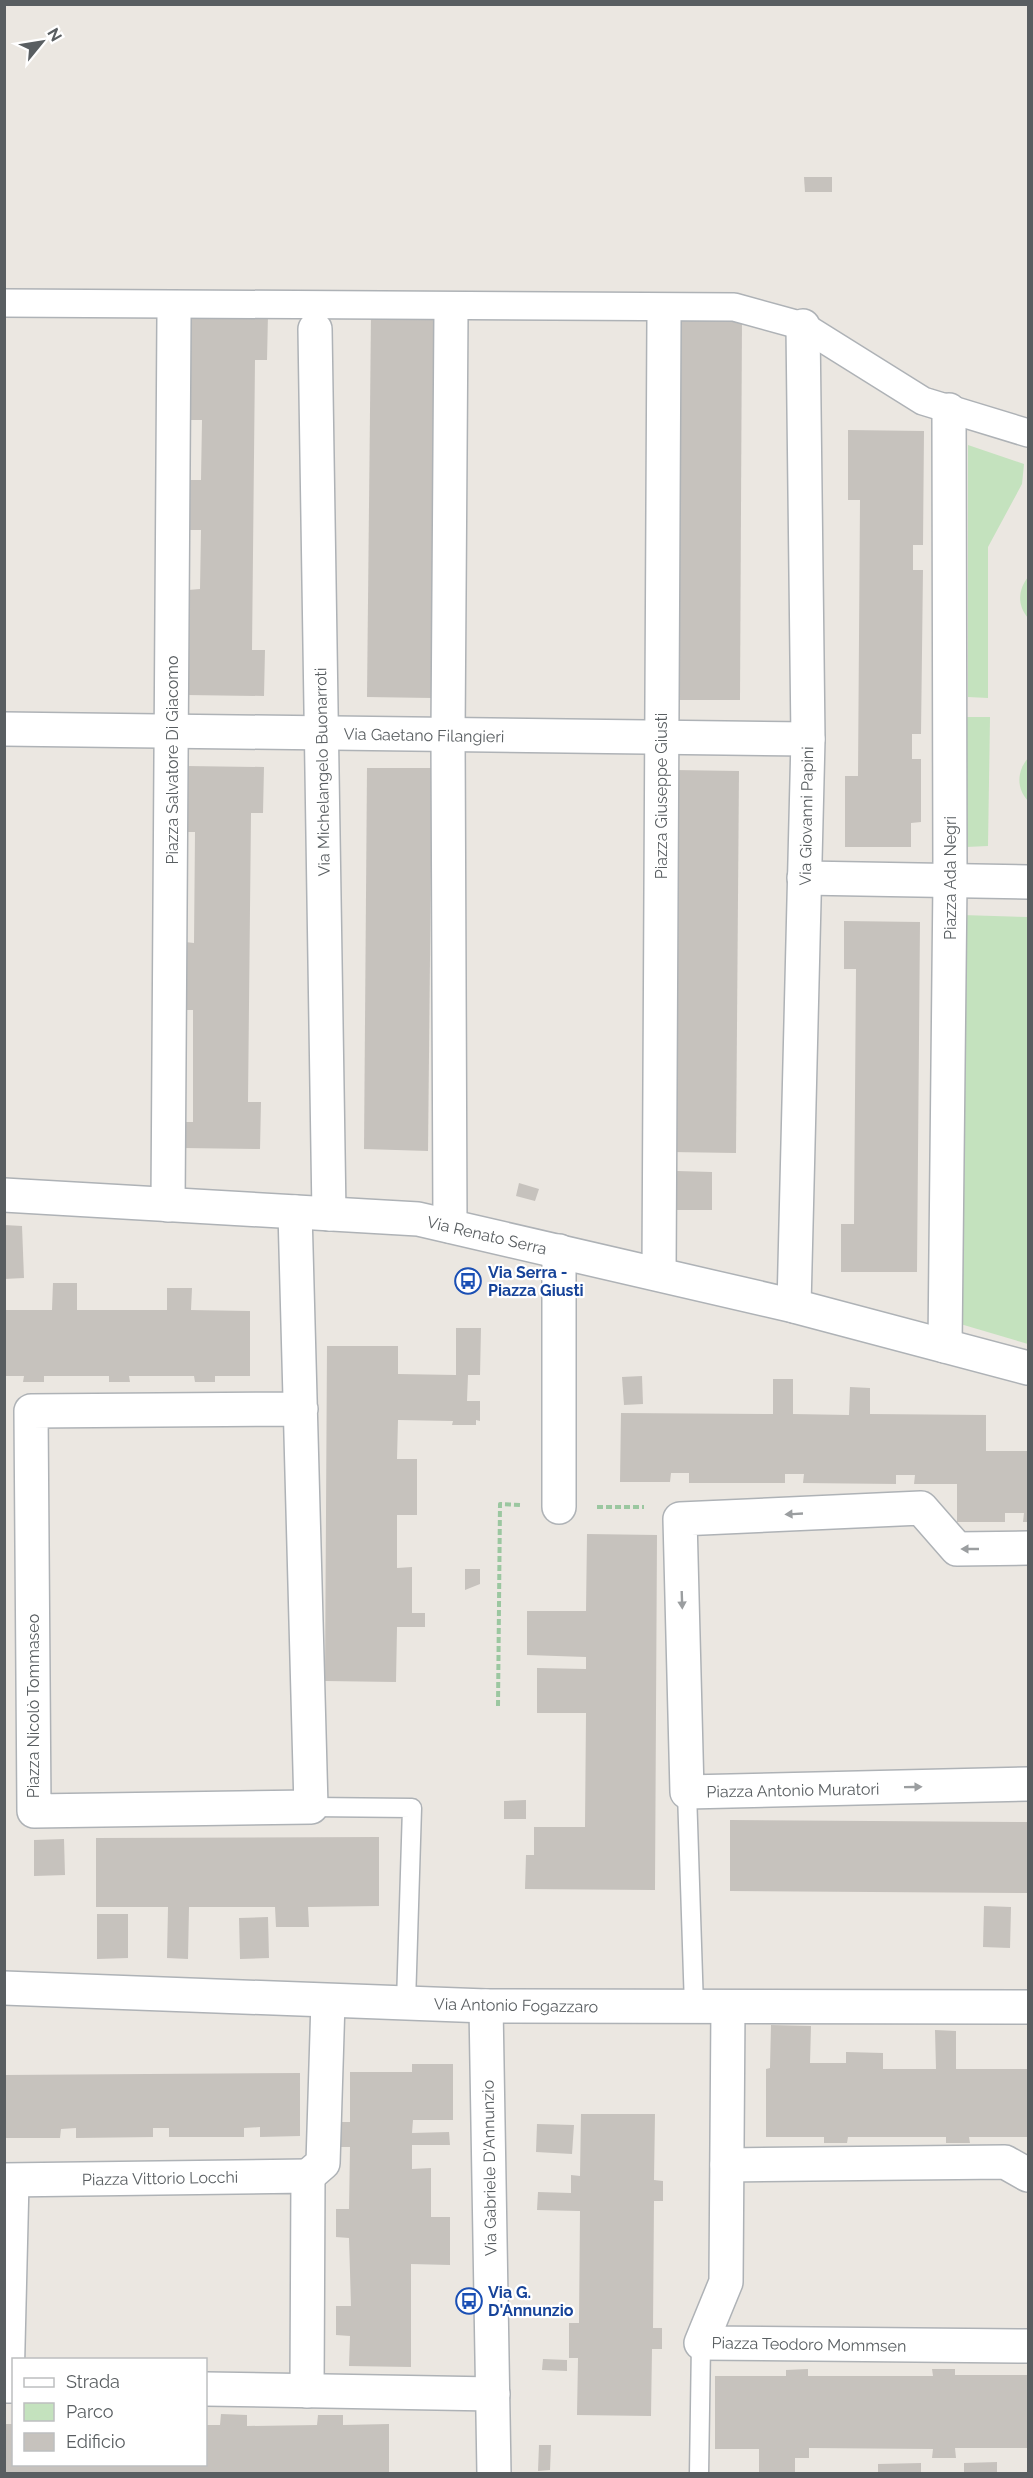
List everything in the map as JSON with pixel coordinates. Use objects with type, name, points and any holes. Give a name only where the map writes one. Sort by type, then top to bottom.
[{"type":"street","points":[[4,303],[734,307],[803,326],[923,401],[1029,433]]},
{"type":"street","points":[[450,1226],[448,735],[451,312]]},
{"type":"street","name":"Piazza Salvatore Di Giacomo","points":[[168,1205],[174,316]]},
{"type":"street","name":"Piazza Giuseppe Giusti","points":[[659,1274],[664,318]]},
{"type":"street","name":"Via Giovanni Papini","points":[[794,1306],[808,739],[803,326]]},
{"type":"street","name":"Via Michelangelo Buonarroti","points":[[315,329],[329,1214]]},
{"type":"street","name":"Piazza Ada Negri","points":[[945,1346],[950,881],[949,410]]},
{"type":"street","name":"Via Gaetano Filangieri","points":[[4,729],[808,739]]},
{"type":"street","points":[[804,878],[1029,882]]},
{"type":"street","name":"Via Renato Serra","points":[[4,1195],[418,1219],[794,1306],[1029,1368]]},
{"type":"street","points":[[295,1212],[311,1807]]},
{"type":"street","points":[[559,1251],[559,1507]]},
{"type":"street","name":"Piazza Nicolò Tommaseo","points":[[301,1408],[31,1411],[34,1811],[311,1807]]},
{"type":"street","points":[[680,1519],[921,1508],[957,1549],[1029,1548]]},
{"type":"street","name":"Piazza Antonio Muratori","points":[[680,1519],[687,1792],[1029,1784]]},
{"type":"street","name":"Via Antonio Fogazzaro","points":[[4,1988],[486,2006],[1029,2007]]},
{"type":"street","points":[[307,2391],[308,2176],[323,2163],[328,2001]]},
{"type":"street","name":"Via Gabriele D'Annunzio","points":[[486,2006],[494,2474]]},
{"type":"street","name":"Piazza Teodoro Mommsen","points":[[728,2007],[726,2282],[701,2343],[1029,2346]]},
{"type":"street","points":[[727,2165],[1005,2162],[1029,2175]]},
{"type":"street","name":"Piazza Vittorio Locchi","points":[[8,2386],[8,2181],[308,2176]]},
{"type":"street","points":[[207,2389],[493,2394]]},
{"type":"lane","points":[[687,1792],[694,2007]]},
{"type":"lane","points":[[311,1807],[412,1808],[406,2003]]},
{"type":"lane","points":[[699,2474],[701,2343]]},
{"type":"path","points":[[498,1706],[500,1504],[664,1508],[680,1519]]},
{"type":"green space","points":[[968,445],[1024,464],[1022,484],[988,547],[988,698],[968,697]]},
{"type":"green space","points":[[1028,577],[1028,618],[1022,608],[1020,598],[1022,587]]},
{"type":"green space","points":[[967,717],[990,717],[988,846],[966,847]]},
{"type":"green space","points":[[1028,758],[1028,801],[1021,791],[1019,780],[1024,763]]},
{"type":"green space","points":[[962,915],[1028,917],[1028,1344],[957,1323]]},
{"type":"building","points":[[804,177],[832,177],[832,192],[805,192]]},
{"type":"building","points":[[190,313],[268,314],[267,360],[255,360],[252,650],[265,650],[264,696],[187,695],[188,590],[200,589],[201,530],[188,530],[189,480],[201,480],[202,420],[190,420]]},
{"type":"building","points":[[371,315],[435,316],[432,698],[367,697]]},
{"type":"building","points":[[678,318],[742,319],[740,700],[675,700]]},
{"type":"building","points":[[848,430],[924,431],[923,545],[913,545],[913,570],[923,570],[921,734],[912,734],[912,759],[921,759],[921,822],[911,823],[911,847],[845,847],[845,776],[858,776],[860,500],[848,500]]},
{"type":"building","points":[[187,766],[264,767],[263,813],[251,813],[248,1102],[261,1102],[260,1149],[183,1148],[183,1122],[193,1122],[193,1010],[184,1010],[185,942],[194,943],[195,832],[186,832]]},
{"type":"building","points":[[367,768],[432,768],[428,1151],[364,1149]]},
{"type":"building","points":[[674,770],[739,771],[736,1153],[671,1152]]},
{"type":"building","points":[[844,921],[920,922],[917,1272],[841,1272],[841,1224],[854,1224],[856,969],[844,969]]},
{"type":"building","points":[[677,1171],[712,1172],[712,1210],[677,1210]]},
{"type":"building","points":[[519,1183],[539,1189],[535,1201],[516,1196]]},
{"type":"building","points":[[4,1225],[22,1226],[24,1278],[4,1279]]},
{"type":"building","points":[[53,1283],[77,1283],[77,1310],[167,1310],[167,1288],[192,1288],[191,1310],[250,1311],[250,1376],[215,1376],[215,1382],[195,1382],[194,1376],[129,1376],[130,1382],[109,1382],[109,1376],[44,1376],[44,1382],[23,1382],[24,1376],[4,1376],[4,1310],[52,1310]]},
{"type":"building","points":[[456,1328],[481,1328],[480,1375],[468,1375],[467,1401],[480,1401],[480,1421],[476,1420],[476,1425],[452,1425],[453,1421],[398,1420],[397,1459],[417,1459],[417,1515],[397,1515],[397,1568],[412,1567],[412,1613],[425,1613],[425,1627],[397,1627],[396,1682],[325,1681],[327,1346],[398,1346],[398,1374],[456,1375]]},
{"type":"building","points":[[642,1376],[643,1404],[624,1405],[622,1377]]},
{"type":"building","points":[[773,1379],[793,1379],[793,1414],[849,1415],[850,1387],[870,1388],[870,1414],[986,1415],[986,1451],[1028,1451],[1028,1522],[1023,1522],[1024,1513],[1005,1513],[1005,1522],[957,1522],[957,1484],[914,1484],[915,1475],[896,1475],[896,1484],[803,1483],[804,1474],[785,1474],[785,1483],[689,1483],[689,1473],[671,1473],[670,1482],[620,1482],[621,1413],[773,1414]]},
{"type":"building","points":[[587,1534],[657,1535],[655,1890],[525,1889],[526,1855],[534,1855],[534,1827],[585,1827],[586,1713],[537,1713],[537,1668],[586,1669],[586,1657],[527,1655],[527,1611],[586,1611]]},
{"type":"building","points":[[465,1569],[480,1569],[480,1584],[465,1590]]},
{"type":"building","points":[[526,1800],[526,1819],[504,1819],[504,1801]]},
{"type":"building","points":[[730,1820],[1028,1822],[1028,1893],[730,1891]]},
{"type":"building","points":[[379,1837],[379,1906],[308,1907],[309,1927],[276,1927],[275,1907],[189,1907],[188,1959],[167,1958],[168,1907],[96,1907],[96,1838]]},
{"type":"building","points":[[64,1839],[65,1875],[34,1876],[34,1840]]},
{"type":"building","points":[[984,1906],[1011,1907],[1010,1948],[983,1947]]},
{"type":"building","points":[[97,1914],[128,1914],[128,1958],[97,1959]]},
{"type":"building","points":[[268,1917],[269,1958],[240,1959],[239,1918]]},
{"type":"building","points":[[771,2025],[811,2026],[810,2063],[846,2063],[846,2052],[883,2053],[883,2069],[936,2069],[935,2030],[956,2031],[956,2069],[1028,2069],[1028,2137],[969,2137],[970,2143],[946,2143],[946,2137],[848,2137],[847,2143],[824,2143],[824,2137],[766,2137],[766,2069],[770,2068]]},
{"type":"building","points":[[412,2064],[453,2064],[453,2120],[413,2120],[412,2133],[449,2132],[450,2145],[412,2145],[412,2169],[431,2168],[431,2217],[450,2217],[450,2265],[411,2264],[411,2367],[349,2366],[350,2336],[336,2335],[336,2306],[351,2306],[349,2238],[336,2237],[336,2209],[349,2209],[350,2147],[336,2147],[336,2122],[350,2122],[350,2072],[412,2072]]},
{"type":"building","points":[[300,2073],[300,2136],[260,2137],[260,2127],[244,2128],[244,2137],[169,2137],[169,2128],[153,2128],[153,2137],[76,2138],[76,2128],[61,2129],[60,2138],[4,2138],[4,2075]]},
{"type":"building","points":[[581,2114],[655,2114],[654,2180],[663,2181],[663,2201],[654,2201],[653,2328],[662,2328],[662,2349],[652,2349],[651,2416],[577,2415],[578,2358],[569,2358],[569,2323],[579,2323],[580,2211],[537,2210],[538,2192],[571,2193],[571,2175],[580,2176]]},
{"type":"building","points":[[537,2124],[574,2125],[572,2154],[536,2152]]},
{"type":"building","points":[[543,2359],[567,2360],[567,2371],[542,2370]]},
{"type":"building","points":[[808,2369],[808,2376],[933,2376],[932,2369],[955,2369],[955,2375],[1028,2375],[1028,2448],[955,2448],[956,2458],[932,2458],[933,2449],[809,2448],[809,2458],[795,2458],[795,2474],[759,2474],[759,2449],[715,2449],[715,2376],[786,2376],[786,2370]]},
{"type":"building","points":[[221,2414],[247,2415],[247,2426],[317,2425],[318,2415],[343,2415],[343,2425],[389,2424],[389,2474],[4,2474],[4,2424],[12,2424],[12,2466],[207,2466],[207,2425],[220,2425]]},
{"type":"building","points":[[539,2445],[551,2445],[550,2470],[538,2471]]},
{"type":"building","points":[[997,2462],[997,2474],[964,2474],[964,2463]]},
{"type":"building","points":[[921,2463],[921,2474],[878,2474],[878,2464]]},
{"type":"place","name":"Via Serra - Piazza Giusti","points":[[468,1281]]},
{"type":"place","name":"Via G. D'Annunzio","points":[[469,2301]]}]
